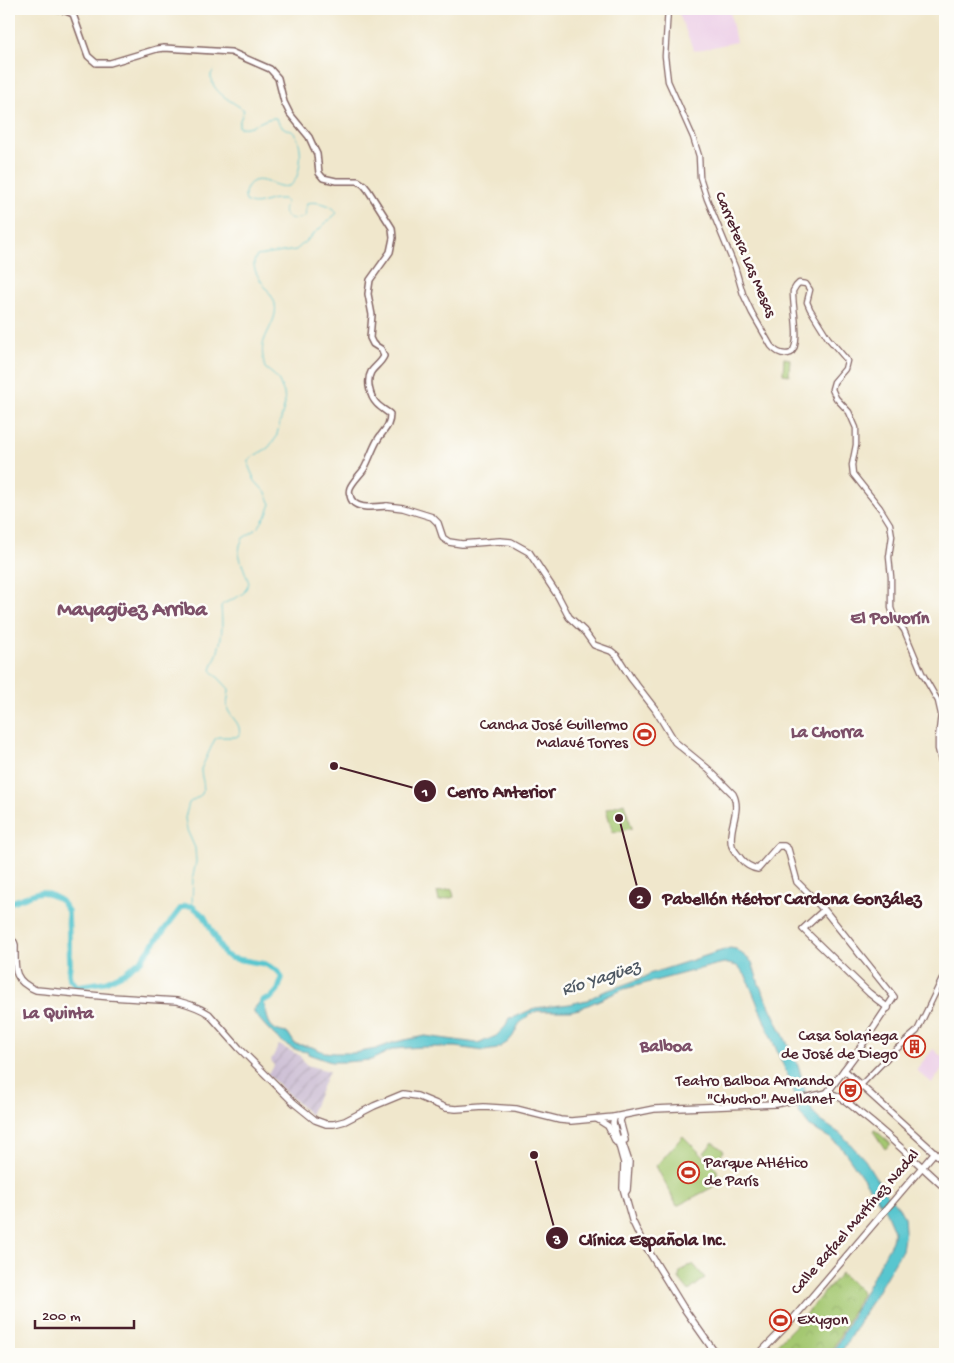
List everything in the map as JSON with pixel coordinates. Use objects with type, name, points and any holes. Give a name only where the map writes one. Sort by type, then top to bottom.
[{"type":"main road","points":[[58,9],[73,14],[88,56],[96,62],[110,63],[164,48],[231,52],[270,68],[278,78],[284,102],[290,114],[309,137],[318,158],[320,173],[323,178],[336,181],[358,181],[368,190],[392,228],[393,238],[390,252],[370,280],[368,294],[372,315],[370,338],[373,344],[381,349],[384,356],[369,377],[371,392],[377,404],[390,414],[390,421],[386,430],[378,439],[365,467],[350,487],[350,499],[360,506],[404,508],[432,517],[438,523],[443,538],[449,542],[472,544],[507,541],[529,552],[574,624],[584,631],[592,642],[617,656],[655,709],[675,742],[708,769],[733,794],[736,799],[731,838],[734,851],[744,862],[752,868],[758,869],[777,847],[786,846],[789,850],[796,882],[824,910],[894,997],[827,1093]]},
{"type":"main road","points":[[824,910],[803,928],[869,993],[888,1008]]},
{"type":"main road","points":[[9,940],[14,942],[15,945],[15,972],[21,981],[28,987],[36,990],[177,1001],[204,1010],[294,1103],[318,1122],[329,1124],[345,1121],[403,1094],[417,1096],[446,1108],[516,1109],[572,1122],[597,1119],[615,1120],[622,1116],[654,1109],[776,1104],[832,1093],[875,1124],[945,1188]]},
{"type":"main road","points":[[844,1070],[945,1162]]},
{"type":"main road","points":[[622,1116],[620,1122],[628,1148],[624,1151]]},
{"type":"main road","points":[[597,1119],[608,1126],[624,1151]]},
{"type":"main road","points":[[615,1120],[613,1123],[629,1162],[626,1201],[632,1220],[640,1237],[684,1308],[716,1354]]},
{"type":"main road","name":"Calle Rafael Martínez Nadal","points":[[759,1353],[792,1320],[935,1152]]},
{"type":"street","name":"Carretera Las Mesas","points":[[668,9],[665,56],[668,81],[695,144],[699,156],[700,177],[704,191],[752,313],[775,350],[786,354],[793,352],[796,339],[793,291],[798,284],[804,283],[810,290],[807,302],[810,309],[828,338],[846,359],[845,368],[834,382],[832,389],[836,398],[850,412],[856,428],[856,445],[852,466],[853,474],[890,524],[892,536],[889,557],[891,608],[894,617],[904,630],[922,673],[938,702],[941,714],[938,749],[945,777]]},
{"type":"street","points":[[849,1104],[861,1085],[892,1053],[917,1032],[945,973]]},
{"type":"shaded area","points":[[677,9],[728,9],[736,42],[694,51]]},
{"type":"shaded area","points":[[279,1045],[299,1055],[306,1065],[329,1071],[310,1115],[267,1074],[274,1066],[271,1060]]},
{"type":"shaded area","points":[[933,1049],[945,1060],[945,1065],[932,1083],[916,1070]]},
{"type":"green space","points":[[784,358],[790,359],[789,375],[783,374]]},
{"type":"green space","name":"Cancha José Guillermo Malavé Torres","points":[[644,727],[651,730],[645,743],[638,739]]},
{"type":"green space","points":[[624,803],[632,828],[613,833],[606,809]]},
{"type":"green space","points":[[452,889],[454,897],[439,901],[437,892]]},
{"type":"green space","points":[[875,1130],[891,1144],[885,1149],[873,1131]]},
{"type":"green space","name":"Parque Atlético de París","points":[[683,1136],[717,1170],[717,1176],[711,1182],[715,1186],[677,1206],[656,1166]]},
{"type":"green space","points":[[713,1142],[724,1151],[716,1162],[704,1153]]},
{"type":"green space","points":[[693,1264],[705,1278],[689,1291],[678,1277],[679,1273]]},
{"type":"green space","points":[[841,1273],[862,1294],[830,1354],[767,1354],[796,1325]]},
{"type":"water","points":[[730,948],[736,949],[752,962],[759,984],[799,1068],[813,1113],[821,1121],[842,1135],[865,1160],[884,1191],[899,1208],[904,1217],[905,1231],[902,1250],[840,1354],[832,1354],[892,1241],[894,1231],[885,1210],[841,1147],[830,1138],[810,1127],[800,1114],[793,1088],[746,976],[737,966],[724,963],[624,989],[579,1009],[570,1011],[537,1011],[530,1014],[519,1024],[508,1042],[497,1049],[484,1051],[456,1047],[421,1047],[394,1049],[371,1060],[331,1062],[308,1054],[308,1052],[292,1048],[284,1043],[254,1013],[254,1009],[263,1000],[269,1022],[275,1029],[288,1033],[295,1044],[312,1047],[324,1052],[354,1053],[425,1036],[477,1043],[496,1036],[505,1027],[509,1018],[535,1008],[587,1000],[649,974]]},
{"type":"waterway","points":[[192,906],[193,876],[196,862],[195,848],[187,830],[185,818],[189,803],[202,794],[201,769],[215,739],[218,737],[236,737],[240,731],[228,710],[229,689],[211,670],[218,653],[221,637],[221,606],[243,594],[249,583],[239,553],[240,545],[243,538],[260,525],[271,504],[266,493],[255,481],[249,467],[249,461],[252,457],[268,448],[276,438],[285,404],[284,393],[279,381],[264,365],[263,344],[276,309],[273,298],[257,274],[254,262],[257,256],[296,250],[337,213],[328,205],[311,202],[307,203],[305,216],[293,219],[285,214],[286,202],[284,199],[257,204],[246,201],[245,197],[248,186],[258,180],[282,186],[292,184],[300,166],[299,143],[297,136],[283,127],[276,118],[267,119],[249,127],[239,127],[244,110],[214,86],[211,74],[214,71]]},
{"type":"waterway","name":"Río Yagüez","points":[[9,903],[42,892],[61,901],[68,911],[70,979],[77,986],[105,982],[124,973],[141,960],[181,908],[192,906],[204,916],[224,954],[231,958],[265,964],[278,971],[282,978],[278,990],[270,999],[263,1000],[261,1007]]},
{"type":"place","name":"Cancha José Guillermo Malavé Torres","points":[[644,735]]},
{"type":"place","name":"Cerro Anterior","points":[[334,766]]},
{"type":"place","name":"Pabellón Héctor Cardona González","points":[[619,818]]},
{"type":"place","name":"Casa Solariega de José de Diego","points":[[914,1046]]},
{"type":"place","name":"Teatro Balboa Armando \"Chucho\" Avellanet","points":[[850,1091]]},
{"type":"place","name":"Clínica Española Inc.","points":[[534,1155]]},
{"type":"place","name":"Parque Atlético de París","points":[[688,1173]]},
{"type":"place","name":"Exygon","points":[[781,1321]]},
{"type":"district","name":"Mayagüez Arriba","points":[[132,611]]},
{"type":"district","name":"El Polvorín","points":[[890,619]]},
{"type":"district","name":"La Chorra","points":[[827,733]]},
{"type":"district","name":"La Quinta","points":[[58,1014]]},
{"type":"district","name":"Balboa","points":[[666,1047]]}]
